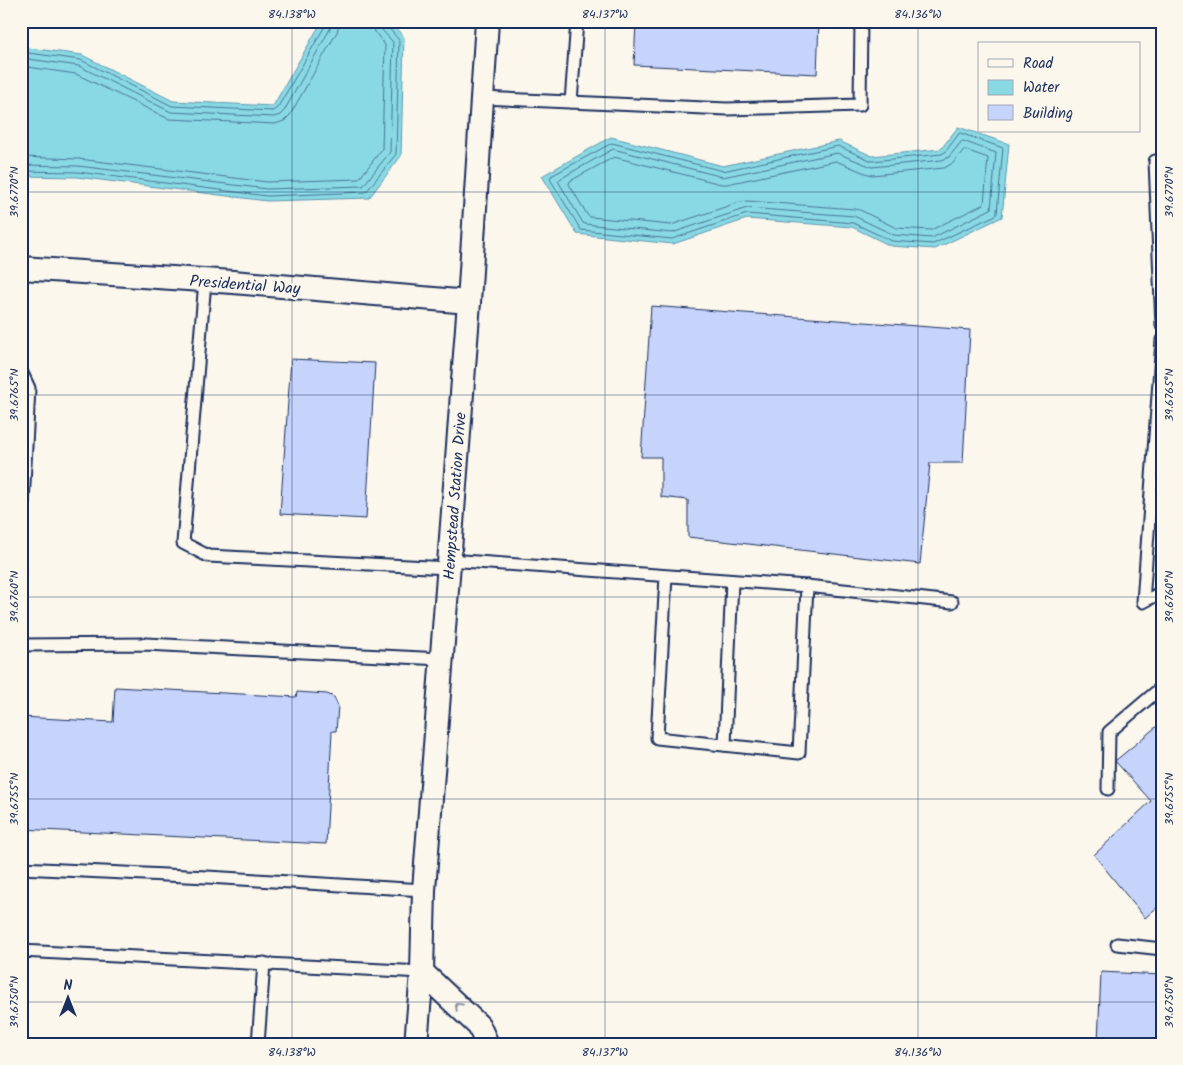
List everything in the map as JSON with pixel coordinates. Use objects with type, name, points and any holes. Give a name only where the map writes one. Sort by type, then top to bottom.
[{"type":"street","name":"Hempstead Station Drive","points":[[416,1044],[422,972],[424,890],[469,302],[487,21]]},
{"type":"street","name":"Presidential Way","points":[[21,268],[205,280],[469,302]]},
{"type":"street","points":[[422,972],[479,1026],[487,1044]]},
{"type":"lane","points":[[571,102],[578,21]]},
{"type":"lane","points":[[482,98],[727,109],[860,105],[861,21]]},
{"type":"lane","points":[[1155,162],[1162,326]]},
{"type":"lane","points":[[205,280],[183,543],[208,556],[449,564],[666,576],[807,586],[952,602]]},
{"type":"lane","points":[[1162,340],[1143,602],[1162,592]]},
{"type":"lane","points":[[21,371],[29,388],[22,523]]},
{"type":"lane","points":[[666,576],[657,738],[799,753],[807,586]]},
{"type":"lane","points":[[724,745],[732,581]]},
{"type":"lane","points":[[21,645],[146,644],[442,659]]},
{"type":"lane","points":[[1108,788],[1109,732],[1162,687]]},
{"type":"lane","points":[[21,868],[424,890]]},
{"type":"lane","points":[[1117,944],[1162,949]]},
{"type":"lane","points":[[21,950],[422,972]]},
{"type":"lane","points":[[258,1044],[264,963]]},
{"type":"water","points":[[322,21],[389,21],[404,37],[401,156],[369,198],[267,201],[77,177],[21,176],[21,47],[82,55],[173,101],[273,106]]},
{"type":"water","points":[[958,127],[1009,144],[1002,217],[935,249],[891,246],[852,227],[747,219],[673,244],[577,234],[542,176],[611,137],[723,166],[839,141],[872,156],[941,149]]},
{"type":"building","points":[[636,21],[819,21],[817,74],[634,65]]},
{"type":"building","points":[[651,306],[970,330],[963,463],[930,463],[920,564],[688,537],[688,500],[661,497],[661,457],[641,457]]},
{"type":"building","points":[[291,359],[375,363],[366,519],[280,514]]},
{"type":"building","points":[[115,687],[296,697],[297,692],[327,694],[334,697],[338,706],[336,731],[332,731],[326,844],[21,829],[21,717],[113,722]]},
{"type":"building","points":[[1162,722],[1162,903],[1145,918],[1094,855],[1151,801],[1115,761]]},
{"type":"building","points":[[1101,972],[1162,975],[1162,1044],[1098,1042]]}]
